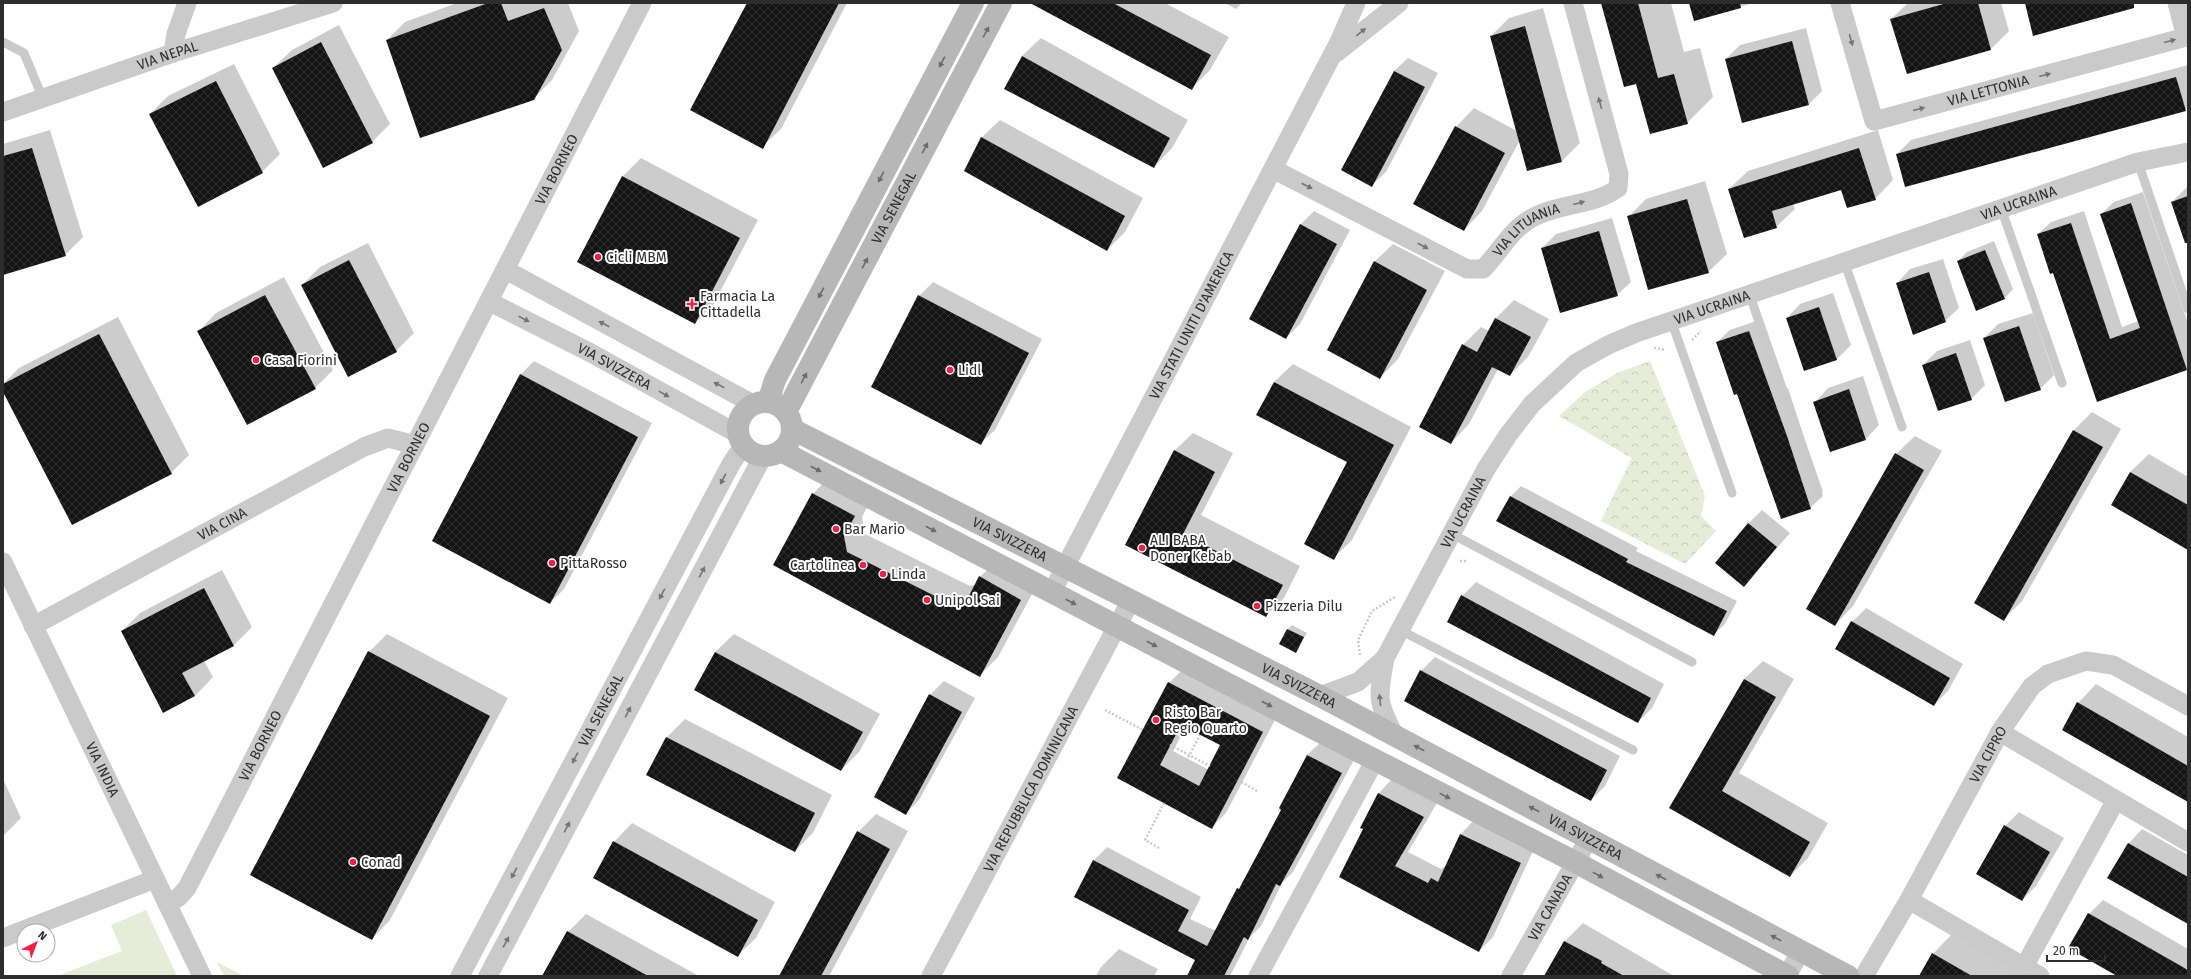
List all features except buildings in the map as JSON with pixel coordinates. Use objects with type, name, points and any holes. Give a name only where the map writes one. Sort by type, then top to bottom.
[{"type":"main road","name":"VIA SENEGAL","points":[[760,403],[775,380],[973,3]]},
{"type":"main road","name":"VIA SENEGAL","points":[[789,420],[1001,3]]},
{"type":"main road","points":[[760,403],[781,407],[789,420],[787,445],[772,453],[756,455],[741,440],[738,425],[740,416],[760,403]]},
{"type":"main road","name":"VIA SVIZZERA","points":[[789,420],[889,494]]},
{"type":"main road","name":"VIA SVIZZERA","points":[[772,453],[889,494],[974,537],[1052,592],[1575,862],[1787,976]]},
{"type":"main road","name":"VIA SVIZZERA","points":[[974,537],[1065,567],[1130,602],[1320,696],[1589,838],[1800,952],[1848,976]]},
{"type":"street","points":[[173,53],[176,34],[187,3]]},
{"type":"street","name":"VIA NEPAL","points":[[3,112],[173,53],[333,3]]},
{"type":"street","name":"VIA BORNEO","points":[[167,904],[179,897],[187,888],[490,302],[642,3]]},
{"type":"street","name":"VIA STATI UNITI D'AMERICA","points":[[1052,592],[1331,57],[1356,3]]},
{"type":"street","name":"VIA STATI UNITI D'AMERICA","points":[[1331,57],[1399,3]]},
{"type":"street","name":"VIA LITUANIA","points":[[1273,169],[1467,268],[1483,269],[1506,240],[1520,226],[1532,218],[1551,210],[1609,195],[1618,188],[1619,174],[1573,3]]},
{"type":"street","name":"VIA LETTONIA","points":[[1840,3],[1874,121],[2186,37],[2177,3]]},
{"type":"street","name":"VIA UCRAINA","points":[[1395,736],[1382,712],[1380,700],[1379,688],[1385,658],[1486,469],[1508,435],[1521,416],[1552,384],[1576,363],[1608,344],[1749,293],[2138,162],[2188,152]]},
{"type":"street","points":[[506,270],[760,403]]},
{"type":"street","name":"VIA SVIZZERA","points":[[490,302],[590,352],[741,440]]},
{"type":"street","name":"VIA CINA","points":[[33,626],[364,447],[388,438],[415,445]]},
{"type":"street","name":"VIA SENEGAL","points":[[460,976],[731,464],[741,440]]},
{"type":"street","name":"VIA SENEGAL","points":[[488,976],[772,453]]},
{"type":"street","name":"VIA INDIA","points":[[3,562],[154,879],[202,976]]},
{"type":"street","name":"VIA REPUBBLICA DOMINICANA","points":[[931,976],[1130,602]]},
{"type":"street","name":"VIA UCRAINA","points":[[1320,696],[1358,682],[1385,658]]},
{"type":"street","name":"VIA CIPRO","points":[[1864,976],[1909,900],[2000,732],[2032,686],[2048,674],[2086,662],[2113,665],[2188,706]]},
{"type":"street","points":[[2000,732],[2188,842]]},
{"type":"street","points":[[1258,976],[1375,760]]},
{"type":"street","points":[[1909,900],[2032,971],[2116,800]]},
{"type":"street","name":"VIA CANADA","points":[[1511,976],[1589,838]]},
{"type":"street","points":[[3,938],[154,879]]},
{"type":"street","name":"VIA SVIZZERA","points":[[1787,976],[1800,952]]},
{"type":"lane","points":[[3,42],[24,53],[43,99]]},
{"type":"lane","points":[[2138,162],[2188,309]]},
{"type":"lane","points":[[2001,208],[2062,383]]},
{"type":"lane","points":[[1844,261],[1902,427]]},
{"type":"lane","points":[[1749,293],[1818,492]]},
{"type":"lane","points":[[1671,320],[1732,493]]},
{"type":"lane","points":[[1452,534],[1692,662]]},
{"type":"lane","points":[[1400,630],[1633,750]]},
{"type":"path","points":[[1648,348],[1662,350],[1679,345],[1691,340],[1703,329]]},
{"type":"path","points":[[1359,661],[1360,656],[1358,640],[1372,611],[1380,605],[1390,601],[1400,591]]},
{"type":"path","points":[[1105,710],[1143,730]]},
{"type":"path","points":[[1179,775],[1200,735]]},
{"type":"path","points":[[1170,745],[1210,766]]},
{"type":"path","points":[[1238,780],[1257,791]]},
{"type":"path","points":[[1159,848],[1144,840],[1164,803]]},
{"type":"green space","points":[[1650,361],[1705,496],[1701,516],[1716,531],[1685,564],[1601,521],[1632,458],[1559,416],[1585,392],[1617,373]]},
{"type":"green space","points":[[146,910],[177,976],[57,976],[122,951],[111,925]]},
{"type":"green space","points":[[217,962],[244,976],[224,976]]},
{"type":"place","name":"Cicli MBM","points":[[598,257]]},
{"type":"place","name":"Farmacia La Cittadella","points":[[692,304]]},
{"type":"place","name":"Casa Fiorini","points":[[256,360]]},
{"type":"place","name":"Lidl","points":[[950,370]]},
{"type":"place","name":"Bar Mario","points":[[836,529]]},
{"type":"place","name":"ALI BABA Doner Kebab","points":[[1142,548]]},
{"type":"place","name":"PittaRosso","points":[[552,563]]},
{"type":"place","name":"Cartolinea","points":[[863,565]]},
{"type":"place","name":"Linda","points":[[883,574]]},
{"type":"place","name":"Unipol Sai","points":[[927,600]]},
{"type":"place","name":"Pizzeria Dilu","points":[[1257,606]]},
{"type":"place","name":"Risto Bar Regio Quarto","points":[[1156,720]]},
{"type":"place","name":"Conad","points":[[353,862]]}]
